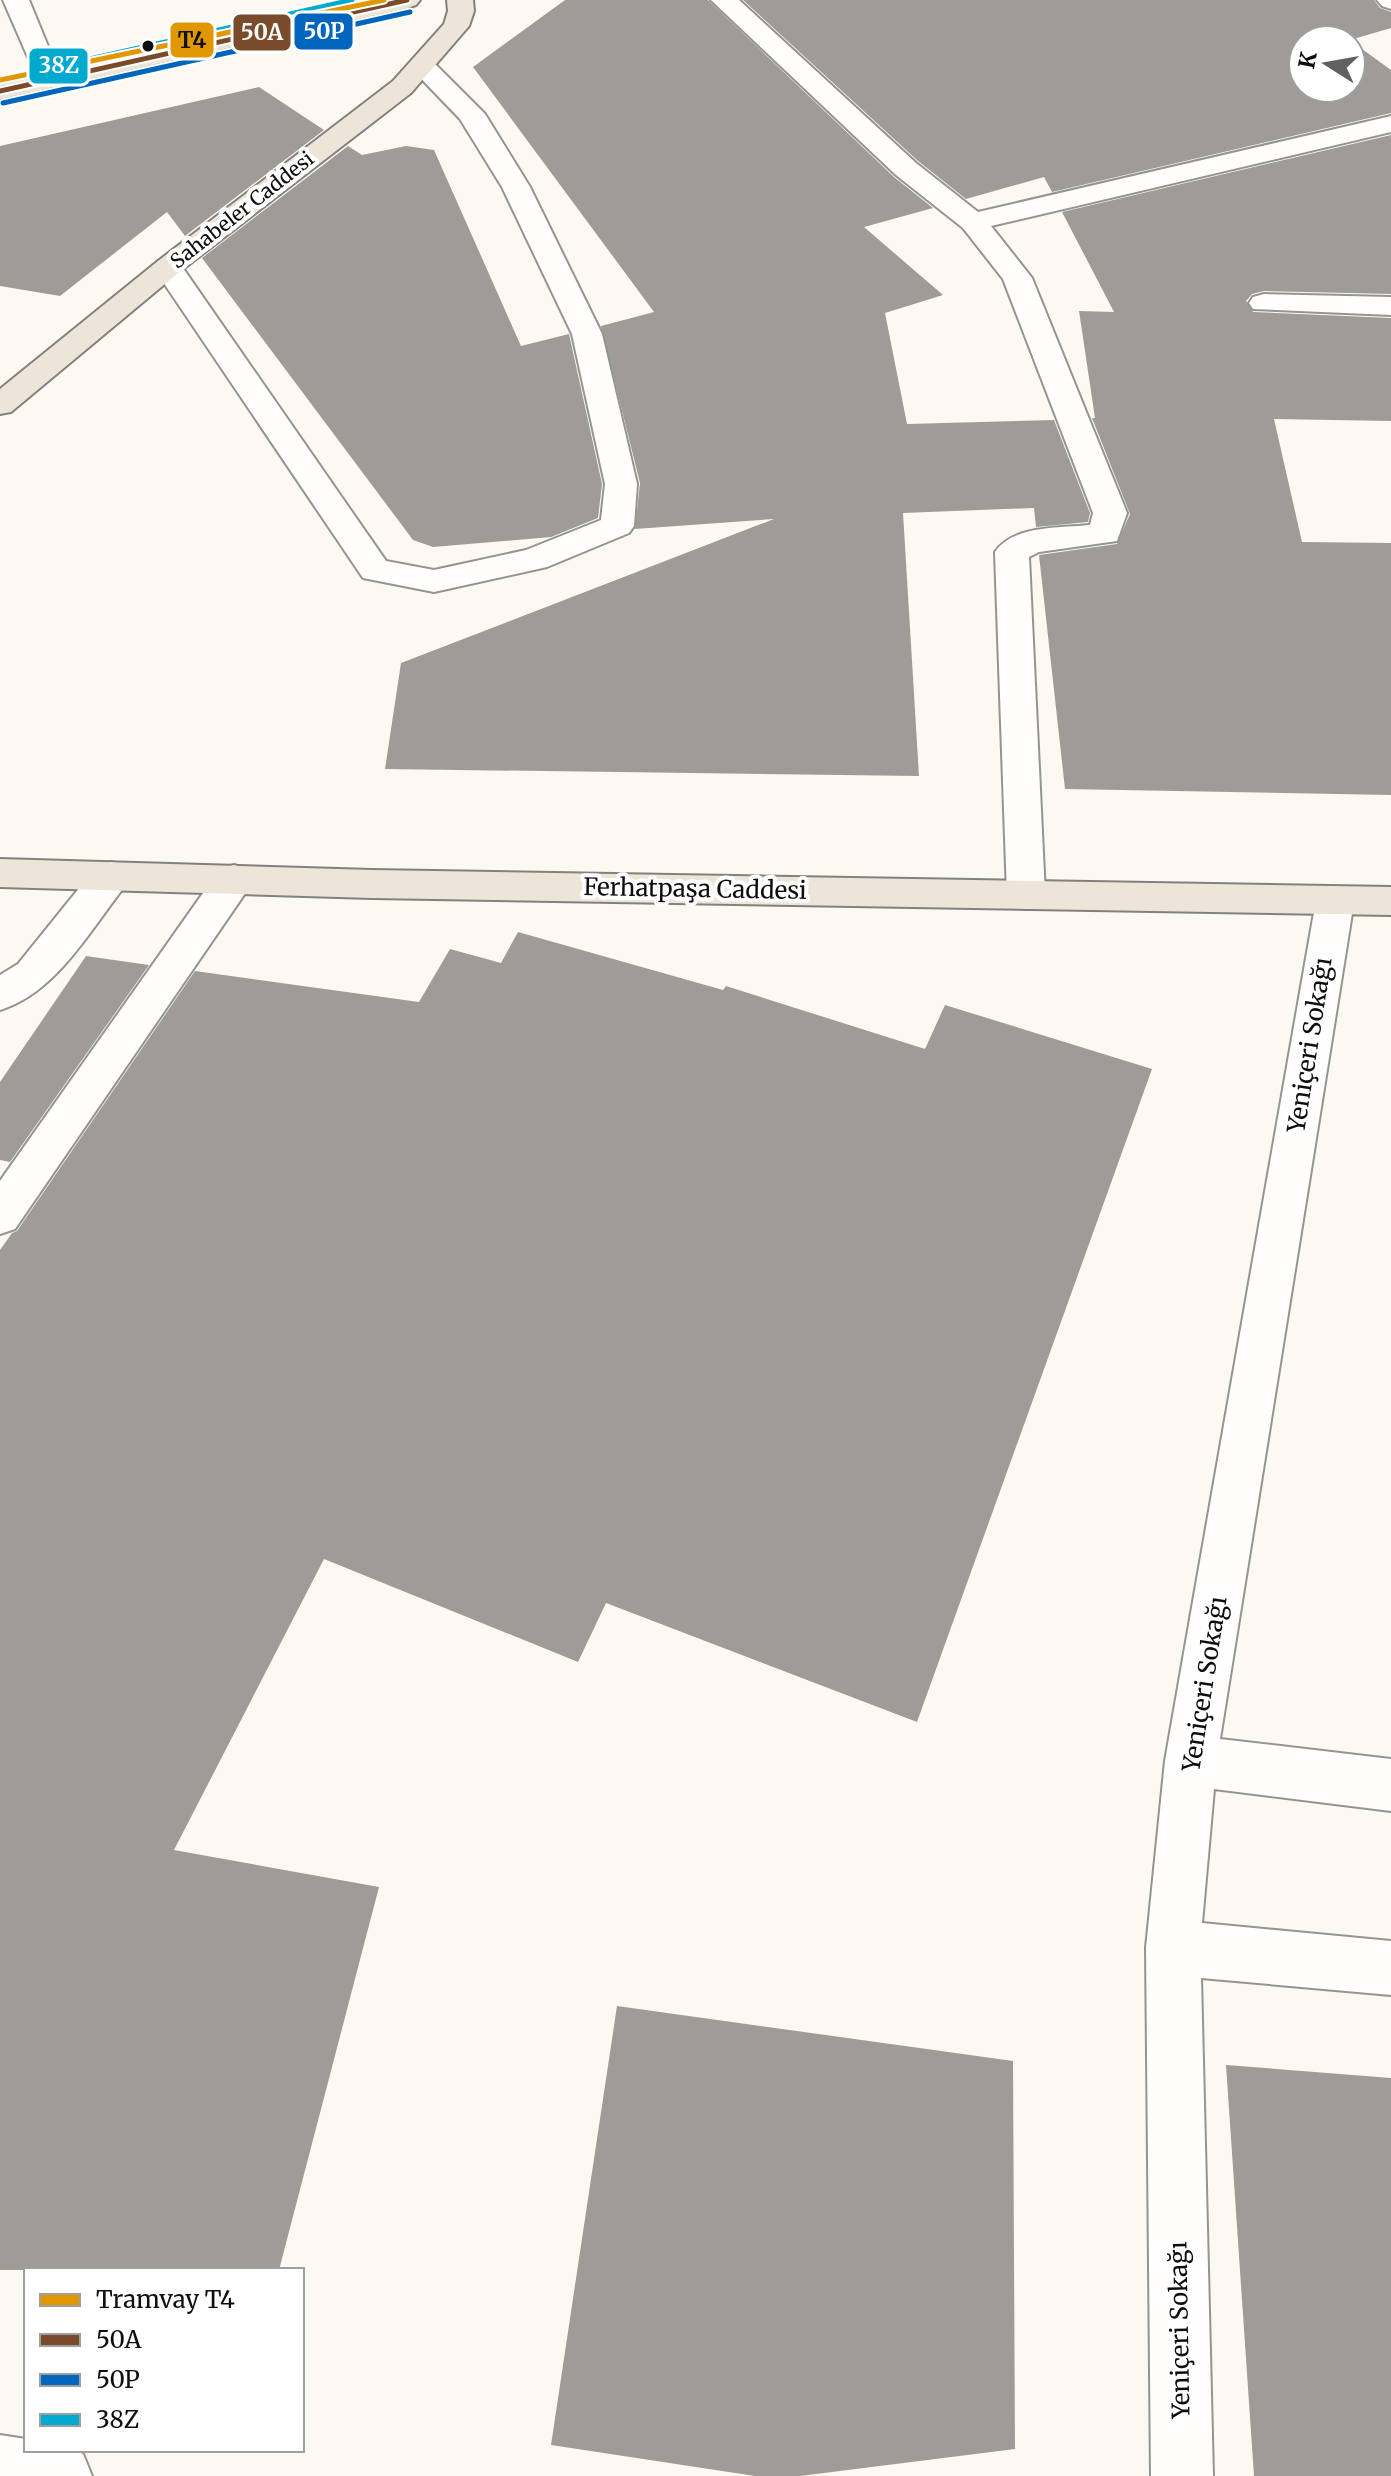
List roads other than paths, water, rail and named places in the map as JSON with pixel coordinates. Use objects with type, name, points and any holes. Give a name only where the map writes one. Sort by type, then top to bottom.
[{"type":"main road","points":[[0,65],[293,0]]},
{"type":"main road","points":[[0,91],[407,0]]},
{"type":"main road","name":"Sahabeler Caddesi","points":[[0,405],[168,267],[402,87],[456,26],[461,11],[460,0]]},
{"type":"main road","name":"Ferhatpaşa Caddesi","points":[[0,873],[1391,901]]},
{"type":"street","points":[[724,0],[906,169],[973,222],[1017,278],[1110,513],[1105,534],[1031,542],[1012,552],[1026,895]]},
{"type":"street","points":[[24,1],[39,56]]},
{"type":"street","points":[[168,267],[375,570],[434,581],[535,559],[617,526],[621,484],[587,334],[516,187],[471,114],[422,66]]},
{"type":"street","points":[[973,222],[1391,124]]},
{"type":"street","points":[[1264,303],[1391,306]]},
{"type":"street","points":[[0,995],[32,975],[111,876]]},
{"type":"street","points":[[0,1216],[234,879]]},
{"type":"street","name":"Yeniçeri Sokağı","points":[[1182,2476],[1173,1948],[1191,1761],[1335,901]]},
{"type":"street","points":[[1191,1761],[1391,1785]]},
{"type":"street","points":[[1173,1948],[1391,1968]]},
{"type":"street","points":[[0,2466],[61,2476]]},
{"type":"tram line","name":"T4","points":[[0,80],[384,0]]}]
